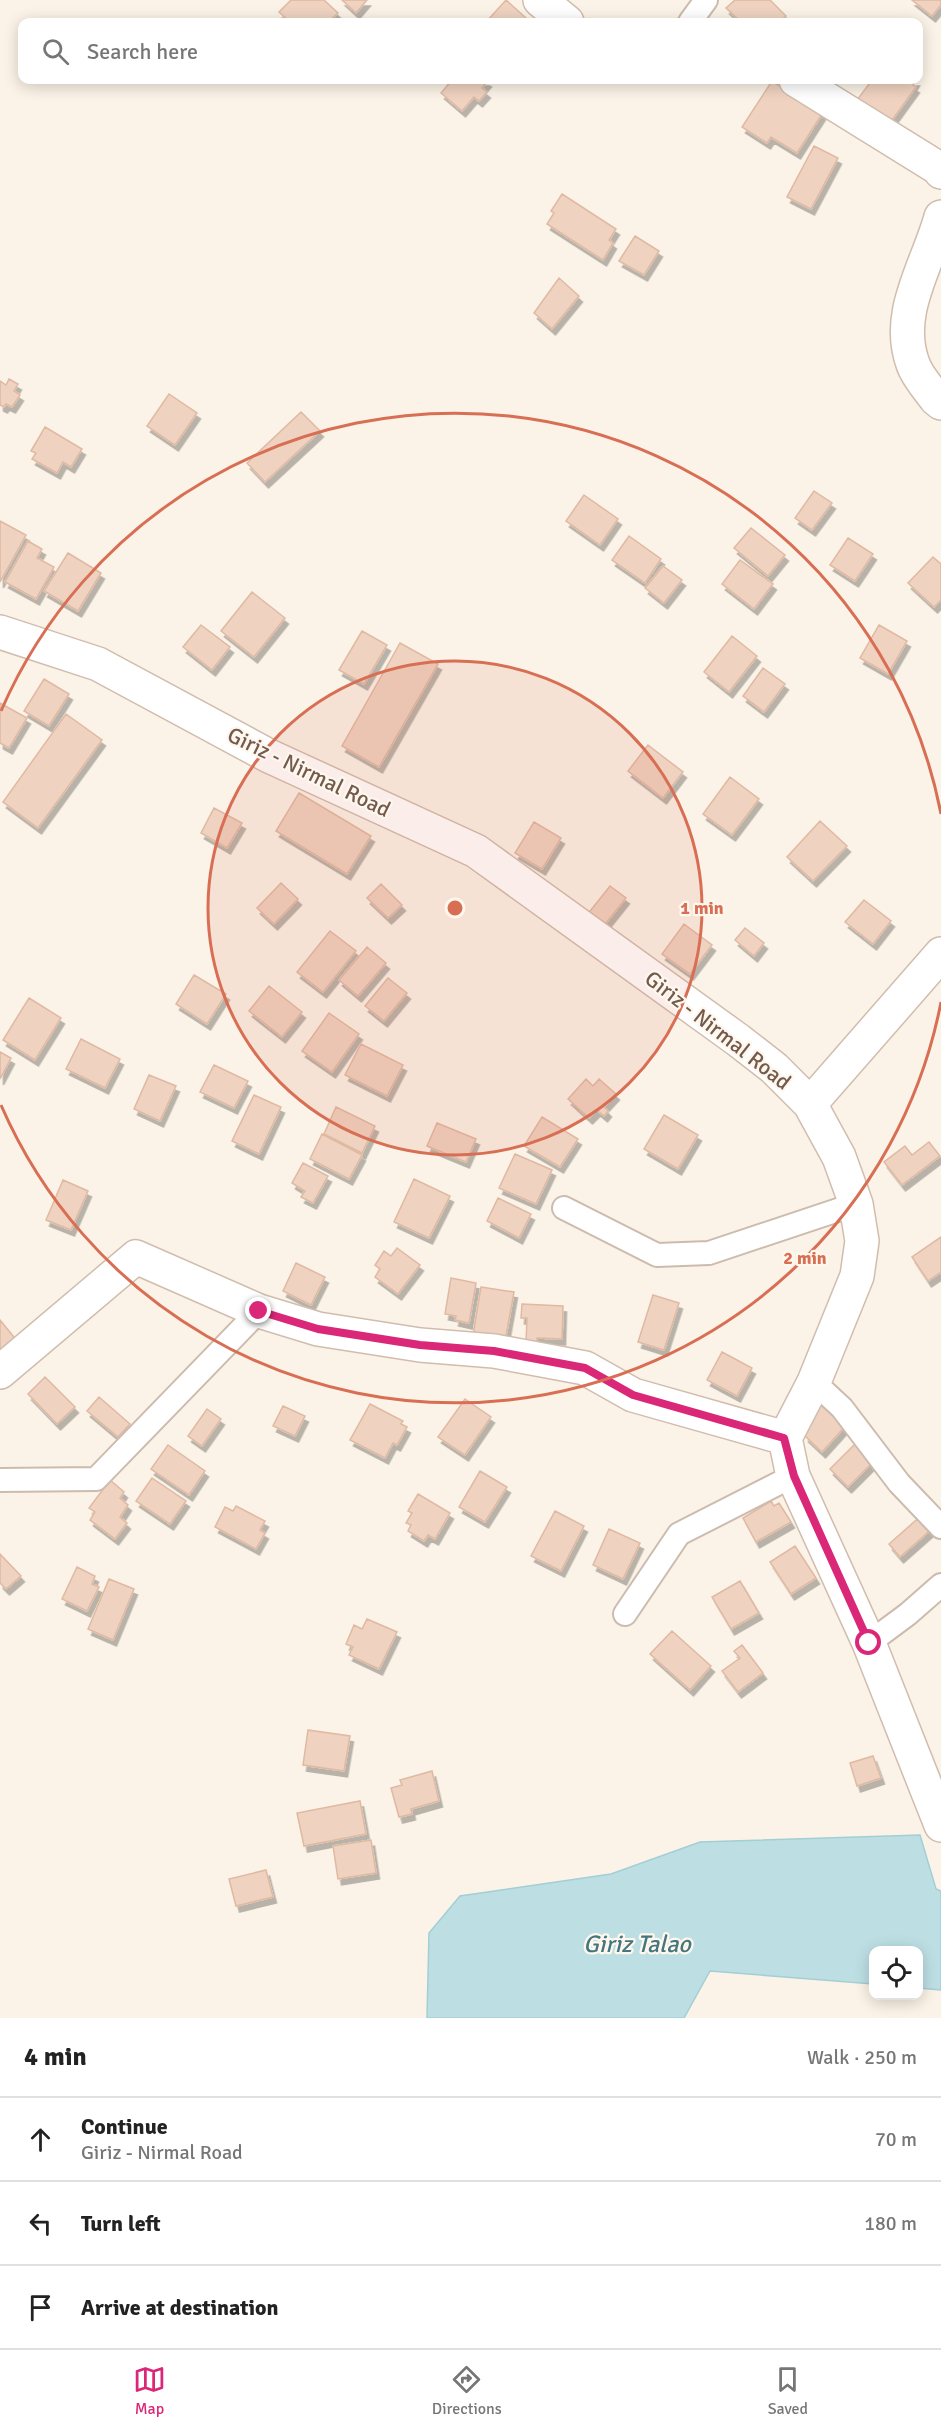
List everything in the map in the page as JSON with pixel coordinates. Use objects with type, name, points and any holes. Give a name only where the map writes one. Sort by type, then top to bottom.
[{"type":"main road","points":[[540,0],[562,18]]},
{"type":"main road","points":[[803,84],[905,146],[941,172]]},
{"type":"main road","points":[[941,217],[909,308],[907,343],[914,366],[941,403]]},
{"type":"main road","name":"Giriz - Nirmal Road","points":[[0,632],[98,664],[269,756],[476,851],[738,1040],[774,1068],[810,1104],[839,1157],[856,1204],[862,1241],[857,1276],[814,1382],[784,1438]]},
{"type":"main road","points":[[810,1104],[941,954]]},
{"type":"main road","points":[[0,1372],[136,1257],[259,1311],[318,1329],[420,1345],[494,1351],[585,1368],[633,1395],[784,1438],[794,1476],[869,1643],[940,1824]]},
{"type":"street","points":[[693,18],[706,0]]},
{"type":"street","points":[[564,1209],[657,1255],[709,1253],[856,1204]]},
{"type":"street","points":[[0,1480],[96,1479],[259,1311]]},
{"type":"street","points":[[814,1382],[842,1407],[899,1483],[941,1527]]},
{"type":"street","points":[[625,1614],[679,1534],[794,1476]]},
{"type":"street","points":[[869,1643],[908,1614],[941,1585]]},
{"type":"water","name":"Giriz Talao","points":[[920,1835],[936,1889],[941,1891],[941,1990],[923,1988],[923,1946],[869,1946],[869,1984],[710,1971],[684,2018],[427,2018],[429,1933],[460,1896],[611,1874],[700,1842]]},
{"type":"building","points":[[291,0],[324,0],[338,13],[332,18],[286,18],[279,12]]},
{"type":"building","points":[[342,0],[367,0],[356,13]]},
{"type":"building","points":[[506,0],[526,18],[490,18]]},
{"type":"building","points":[[735,0],[770,0],[786,16],[784,18],[737,18],[726,8]]},
{"type":"building","points":[[912,0],[941,0],[941,5],[932,16]]},
{"type":"building","points":[[449,84],[485,84],[482,88],[487,92],[479,101],[474,97],[462,111],[441,93]]},
{"type":"building","points":[[770,84],[777,84],[822,114],[797,153],[771,137],[767,143],[742,127]]},
{"type":"building","points":[[869,84],[914,84],[916,87],[887,127],[854,104]]},
{"type":"building","points":[[814,146],[838,158],[811,209],[787,197]]},
{"type":"building","points":[[562,194],[616,229],[609,240],[613,243],[603,260],[547,224],[554,213],[551,211]]},
{"type":"building","points":[[635,236],[659,251],[644,275],[619,261]]},
{"type":"building","points":[[559,278],[579,296],[552,329],[534,313]]},
{"type":"building","points":[[9,379],[18,384],[14,391],[20,395],[12,407],[6,404],[4,407],[0,405],[0,381],[6,385]]},
{"type":"building","points":[[169,394],[197,413],[175,445],[147,426]]},
{"type":"building","points":[[301,412],[320,431],[265,482],[247,463]]},
{"type":"building","points":[[45,427],[82,449],[71,467],[63,462],[57,473],[32,459],[36,453],[31,451]]},
{"type":"building","points":[[814,491],[832,503],[812,530],[795,518]]},
{"type":"building","points":[[584,495],[618,519],[600,545],[566,521]]},
{"type":"building","points":[[0,521],[26,535],[0,582]]},
{"type":"building","points":[[751,528],[785,555],[768,576],[734,548]]},
{"type":"building","points":[[629,536],[661,559],[645,583],[612,560]]},
{"type":"building","points":[[848,538],[873,554],[855,581],[830,565]]},
{"type":"building","points":[[28,541],[42,549],[37,558],[54,567],[36,599],[5,582]]},
{"type":"building","points":[[68,553],[101,573],[78,611],[44,591]]},
{"type":"building","points":[[933,557],[941,564],[941,600],[934,607],[908,583]]},
{"type":"building","points":[[740,560],[773,584],[754,609],[722,584]]},
{"type":"building","points":[[663,566],[682,580],[664,603],[645,588]]},
{"type":"building","points":[[252,592],[285,618],[254,657],[221,631]]},
{"type":"building","points":[[201,625],[230,647],[212,670],[183,647]]},
{"type":"building","points":[[879,625],[907,641],[888,674],[860,658]]},
{"type":"building","points":[[362,631],[387,645],[364,684],[339,670]]},
{"type":"building","points":[[732,636],[757,656],[729,692],[704,672]]},
{"type":"building","points":[[400,643],[438,664],[379,767],[342,746]]},
{"type":"building","points":[[763,668],[785,684],[764,712],[743,696]]},
{"type":"building","points":[[44,679],[69,694],[49,726],[24,711]]},
{"type":"building","points":[[0,703],[27,718],[9,748],[0,743]]},
{"type":"building","points":[[66,714],[102,740],[38,828],[3,802]]},
{"type":"building","points":[[648,745],[683,772],[663,798],[628,771]]},
{"type":"building","points":[[730,777],[759,799],[732,835],[703,814]]},
{"type":"building","points":[[299,793],[371,836],[347,874],[276,831]]},
{"type":"building","points":[[214,808],[242,823],[227,848],[201,833]]},
{"type":"building","points":[[820,821],[847,846],[813,881],[787,857]]},
{"type":"building","points":[[534,822],[561,838],[542,869],[515,853]]},
{"type":"building","points":[[281,883],[298,899],[274,924],[257,908]]},
{"type":"building","points":[[381,884],[402,905],[388,918],[367,898]]},
{"type":"building","points":[[610,886],[626,898],[598,933],[583,920]]},
{"type":"building","points":[[864,900],[891,921],[873,944],[845,922]]},
{"type":"building","points":[[684,924],[712,945],[690,974],[662,954]]},
{"type":"building","points":[[745,928],[764,943],[754,956],[735,940]]},
{"type":"building","points":[[330,931],[356,951],[323,992],[297,972]]},
{"type":"building","points":[[367,947],[386,963],[358,996],[339,980]]},
{"type":"building","points":[[194,975],[226,994],[207,1024],[176,1004]]},
{"type":"building","points":[[388,978],[407,993],[384,1021],[365,1006]]},
{"type":"building","points":[[269,986],[302,1012],[282,1037],[249,1011]]},
{"type":"building","points":[[29,998],[61,1018],[35,1060],[3,1040]]},
{"type":"building","points":[[329,1013],[359,1034],[332,1072],[302,1051]]},
{"type":"building","points":[[81,1039],[120,1059],[105,1088],[66,1069]]},
{"type":"building","points":[[361,1044],[403,1065],[387,1096],[345,1075]]},
{"type":"building","points":[[0,1052],[11,1058],[0,1079]]},
{"type":"building","points":[[214,1065],[248,1081],[234,1108],[200,1092]]},
{"type":"building","points":[[149,1075],[176,1086],[160,1121],[134,1109]]},
{"type":"building","points":[[586,1079],[593,1086],[599,1079],[616,1094],[604,1107],[608,1111],[604,1116],[597,1110],[589,1118],[568,1099]]},
{"type":"building","points":[[254,1095],[281,1107],[259,1154],[232,1141]]},
{"type":"building","points":[[336,1107],[375,1126],[362,1153],[324,1134]]},
{"type":"building","points":[[664,1115],[698,1135],[678,1169],[644,1149]]},
{"type":"building","points":[[542,1117],[578,1139],[560,1167],[524,1146]]},
{"type":"building","points":[[437,1123],[476,1139],[466,1162],[427,1146]]},
{"type":"building","points":[[322,1134],[362,1155],[349,1179],[310,1159]]},
{"type":"building","points":[[929,1142],[940,1156],[902,1185],[884,1162],[905,1146],[912,1155]]},
{"type":"building","points":[[515,1154],[552,1170],[536,1204],[499,1188]]},
{"type":"building","points":[[303,1163],[328,1176],[313,1203],[301,1197],[305,1191],[292,1183]]},
{"type":"building","points":[[414,1179],[450,1196],[429,1238],[394,1222]]},
{"type":"building","points":[[63,1180],[88,1191],[71,1230],[46,1220]]},
{"type":"building","points":[[498,1198],[531,1214],[519,1238],[487,1221]]},
{"type":"building","points":[[941,1237],[941,1272],[928,1281],[912,1257]]},
{"type":"building","points":[[397,1248],[420,1265],[398,1294],[375,1277],[380,1269],[375,1265],[384,1251],[391,1256]]},
{"type":"building","points":[[296,1263],[325,1277],[311,1305],[283,1291]]},
{"type":"building","points":[[451,1278],[476,1283],[469,1323],[455,1320],[456,1316],[445,1314]]},
{"type":"building","points":[[481,1287],[514,1292],[506,1336],[493,1334],[491,1338],[473,1335]]},
{"type":"building","points":[[653,1295],[679,1303],[664,1350],[638,1342]]},
{"type":"building","points":[[522,1304],[563,1306],[562,1339],[537,1338],[537,1343],[526,1342],[527,1318],[521,1318]]},
{"type":"building","points":[[0,1320],[18,1342],[0,1357]]},
{"type":"building","points":[[722,1352],[752,1368],[737,1396],[707,1380]]},
{"type":"building","points":[[45,1377],[75,1407],[57,1424],[28,1394]]},
{"type":"building","points":[[99,1397],[130,1424],[118,1437],[87,1411]]},
{"type":"building","points":[[465,1399],[491,1417],[465,1455],[438,1437]]},
{"type":"building","points":[[824,1400],[850,1421],[822,1452],[805,1436],[808,1424]]},
{"type":"building","points":[[370,1404],[403,1421],[401,1424],[407,1427],[397,1445],[393,1443],[385,1458],[350,1440]]},
{"type":"building","points":[[283,1406],[305,1416],[295,1436],[273,1426]]},
{"type":"building","points":[[207,1409],[221,1419],[202,1446],[188,1436]]},
{"type":"building","points":[[858,1441],[876,1459],[848,1487],[830,1469]]},
{"type":"building","points":[[168,1445],[205,1471],[189,1495],[151,1469]]},
{"type":"building","points":[[480,1471],[507,1487],[485,1522],[459,1507]]},
{"type":"building","points":[[152,1478],[186,1501],[170,1524],[136,1501]]},
{"type":"building","points":[[110,1480],[124,1492],[120,1498],[128,1505],[120,1517],[127,1523],[115,1539],[90,1520],[95,1512],[89,1508]]},
{"type":"building","points":[[418,1494],[450,1513],[435,1539],[428,1535],[424,1541],[408,1531],[411,1525],[406,1523],[412,1513],[408,1511]]},
{"type":"building","points":[[771,1501],[774,1506],[779,1503],[791,1522],[756,1542],[743,1518]]},
{"type":"building","points":[[236,1506],[265,1521],[260,1530],[265,1533],[256,1549],[215,1527],[225,1507],[233,1511]]},
{"type":"building","points":[[555,1511],[584,1526],[561,1571],[531,1556]]},
{"type":"building","points":[[923,1514],[934,1527],[900,1557],[889,1544]]},
{"type":"building","points":[[609,1529],[640,1543],[623,1579],[593,1565]]},
{"type":"building","points":[[795,1546],[816,1578],[791,1594],[770,1562]]},
{"type":"building","points":[[0,1554],[21,1576],[6,1589],[0,1583]]},
{"type":"building","points":[[77,1567],[95,1576],[92,1584],[99,1587],[87,1611],[62,1599]]},
{"type":"building","points":[[109,1579],[134,1589],[113,1640],[88,1629]]},
{"type":"building","points":[[740,1581],[759,1613],[731,1629],[712,1597]]},
{"type":"building","points":[[367,1619],[397,1632],[379,1669],[349,1655],[353,1647],[346,1644],[354,1625],[362,1629]]},
{"type":"building","points":[[672,1631],[711,1666],[690,1690],[650,1654]]},
{"type":"building","points":[[742,1645],[763,1673],[738,1692],[722,1671],[740,1658],[734,1651]]},
{"type":"building","points":[[308,1730],[350,1736],[344,1771],[303,1765]]},
{"type":"building","points":[[873,1756],[881,1778],[857,1786],[850,1763]]},
{"type":"building","points":[[432,1771],[439,1801],[411,1809],[412,1814],[399,1817],[391,1788],[402,1785],[400,1780]]},
{"type":"building","points":[[360,1801],[366,1834],[304,1846],[297,1813]]},
{"type":"building","points":[[371,1840],[376,1873],[338,1879],[333,1846]]},
{"type":"building","points":[[266,1870],[273,1897],[236,1906],[229,1879]]},
{"type":"route","points":[[259,1311],[318,1329],[420,1345],[494,1351],[585,1368],[633,1395],[703,1413],[784,1438],[794,1476],[869,1643]]}]
